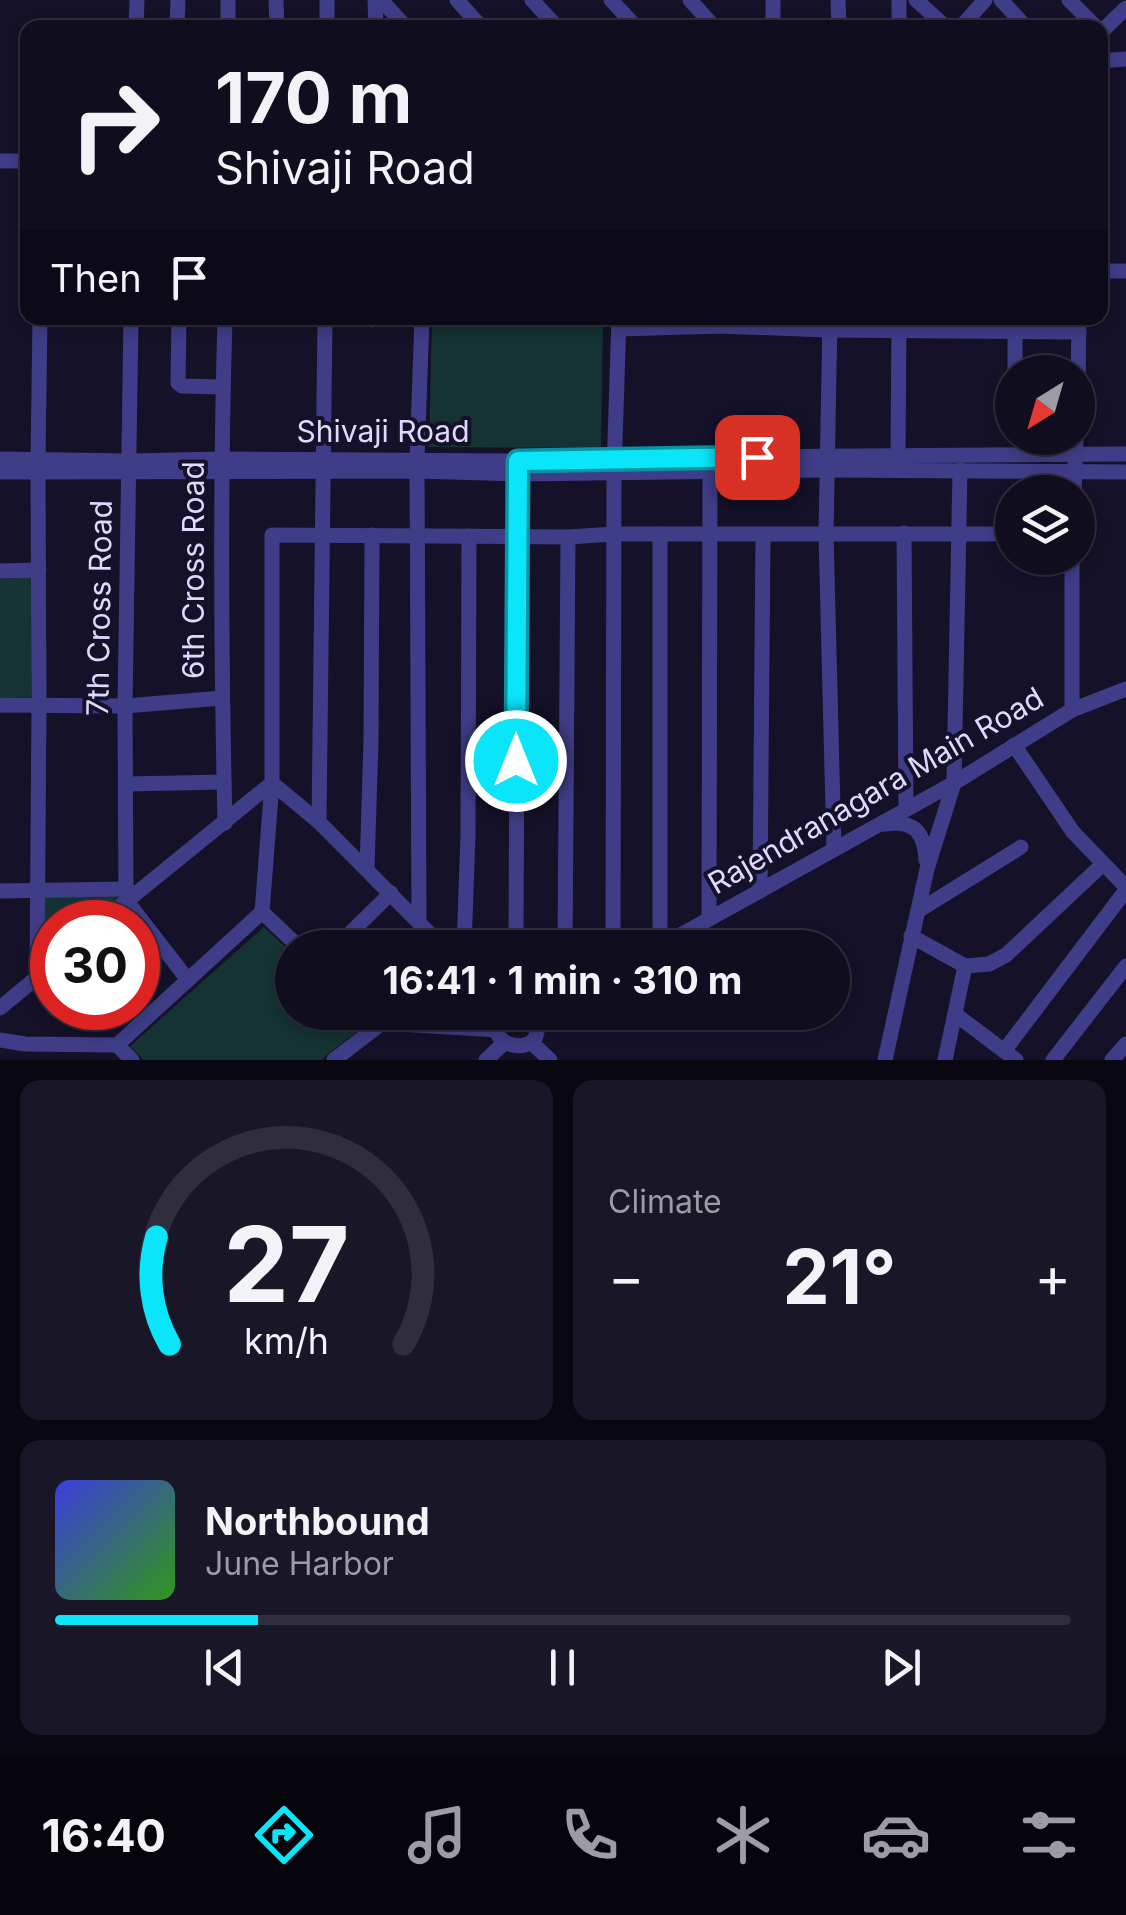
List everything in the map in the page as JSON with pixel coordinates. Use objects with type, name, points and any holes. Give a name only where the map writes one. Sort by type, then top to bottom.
[{"type":"street","points":[[378,0],[398,20]]},
{"type":"street","points":[[457,0],[475,20]]},
{"type":"street","points":[[532,0],[551,20]]},
{"type":"street","points":[[611,0],[630,20]]},
{"type":"street","points":[[690,0],[707,20]]},
{"type":"street","points":[[916,0],[938,20]]},
{"type":"street","points":[[967,20],[985,0]]},
{"type":"street","points":[[1001,0],[1020,20]]},
{"type":"street","points":[[1069,0],[1090,20]]},
{"type":"street","points":[[36,900],[40,325]]},
{"type":"street","name":"7th Cross Road","points":[[126,895],[131,325]]},
{"type":"street","points":[[180,325],[178,383],[223,387]]},
{"type":"street","name":"6th Cross Road","points":[[225,325],[225,823]]},
{"type":"street","points":[[319,822],[325,325]]},
{"type":"street","points":[[420,923],[417,466],[422,325]]},
{"type":"street","points":[[613,930],[614,465],[619,325]]},
{"type":"street","points":[[830,325],[826,534],[834,850]]},
{"type":"street","points":[[898,456],[899,325]]},
{"type":"street","points":[[1015,355],[1015,325],[1079,325],[1079,355]]},
{"type":"street","name":"Shivaji Road","points":[[1095,449],[1126,454]]},
{"type":"street","name":"Shivaji Road","points":[[0,458],[38,466],[518,467],[826,463],[898,456],[1014,455]]},
{"type":"street","points":[[1074,472],[1075,455]]},
{"type":"street","points":[[614,465],[710,471],[826,463],[1126,472]]},
{"type":"street","points":[[0,472],[38,466]]},
{"type":"street","points":[[516,930],[518,467]]},
{"type":"street","points":[[884,1060],[927,869],[954,783],[960,470]]},
{"type":"street","points":[[708,919],[710,471]]},
{"type":"street","points":[[904,533],[906,809]]},
{"type":"street","points":[[659,930],[660,534]]},
{"type":"street","points":[[0,1040],[117,1045],[262,912],[272,783],[272,535],[995,534]]},
{"type":"street","points":[[367,869],[372,535]]},
{"type":"street","points":[[760,890],[763,535]]},
{"type":"street","points":[[465,930],[470,536]]},
{"type":"street","points":[[565,930],[568,537]]},
{"type":"street","points":[[0,571],[39,570]]},
{"type":"street","points":[[1072,575],[1072,710]]},
{"type":"street","name":"Rajendranagara Main Road","points":[[688,930],[954,783],[1072,710],[1126,689]]},
{"type":"street","points":[[0,705],[125,706],[222,698]]},
{"type":"street","points":[[955,1014],[1010,1055],[1126,888],[1072,832],[1014,745]]},
{"type":"street","points":[[126,784],[224,782]]},
{"type":"street","points":[[272,783],[319,822],[427,930]]},
{"type":"street","points":[[121,900],[272,783]]},
{"type":"street","points":[[878,824],[909,824],[919,833],[925,846],[927,869]]},
{"type":"street","points":[[918,910],[1021,847]]},
{"type":"street","points":[[912,936],[965,966],[989,964],[1006,954],[1103,864]]},
{"type":"street","points":[[0,890],[126,895]]},
{"type":"street","points":[[353,930],[392,892]]},
{"type":"street","points":[[126,895],[188,980]]},
{"type":"street","points":[[262,912],[281,930]]},
{"type":"street","points":[[945,1060],[965,966]]},
{"type":"street","points":[[1052,1060],[1126,966]]},
{"type":"street","points":[[0,1008],[30,983]]},
{"type":"street","points":[[334,1060],[365,1030]]},
{"type":"street","points":[[455,1030],[500,1037],[508,1048],[521,1050],[532,1044],[537,1030]]},
{"type":"street","points":[[486,1060],[500,1030]]},
{"type":"street","points":[[532,1044],[550,1060]]},
{"type":"street","points":[[1112,1060],[1126,1044]]},
{"type":"street","points":[[117,1045],[132,1060]]},
{"type":"green space","points":[[432,325],[603,325],[601,448],[429,447]]},
{"type":"green space","points":[[32,577],[31,697],[0,697],[0,579]]},
{"type":"green space","points":[[44,895],[123,895],[117,900],[44,900]]},
{"type":"green space","points":[[264,927],[275,937],[275,1030],[359,1030],[321,1060],[144,1060],[130,1046],[148,1030],[160,1030],[160,1019]]},
{"type":"route","points":[[516,761],[518,461],[757,457]]}]
